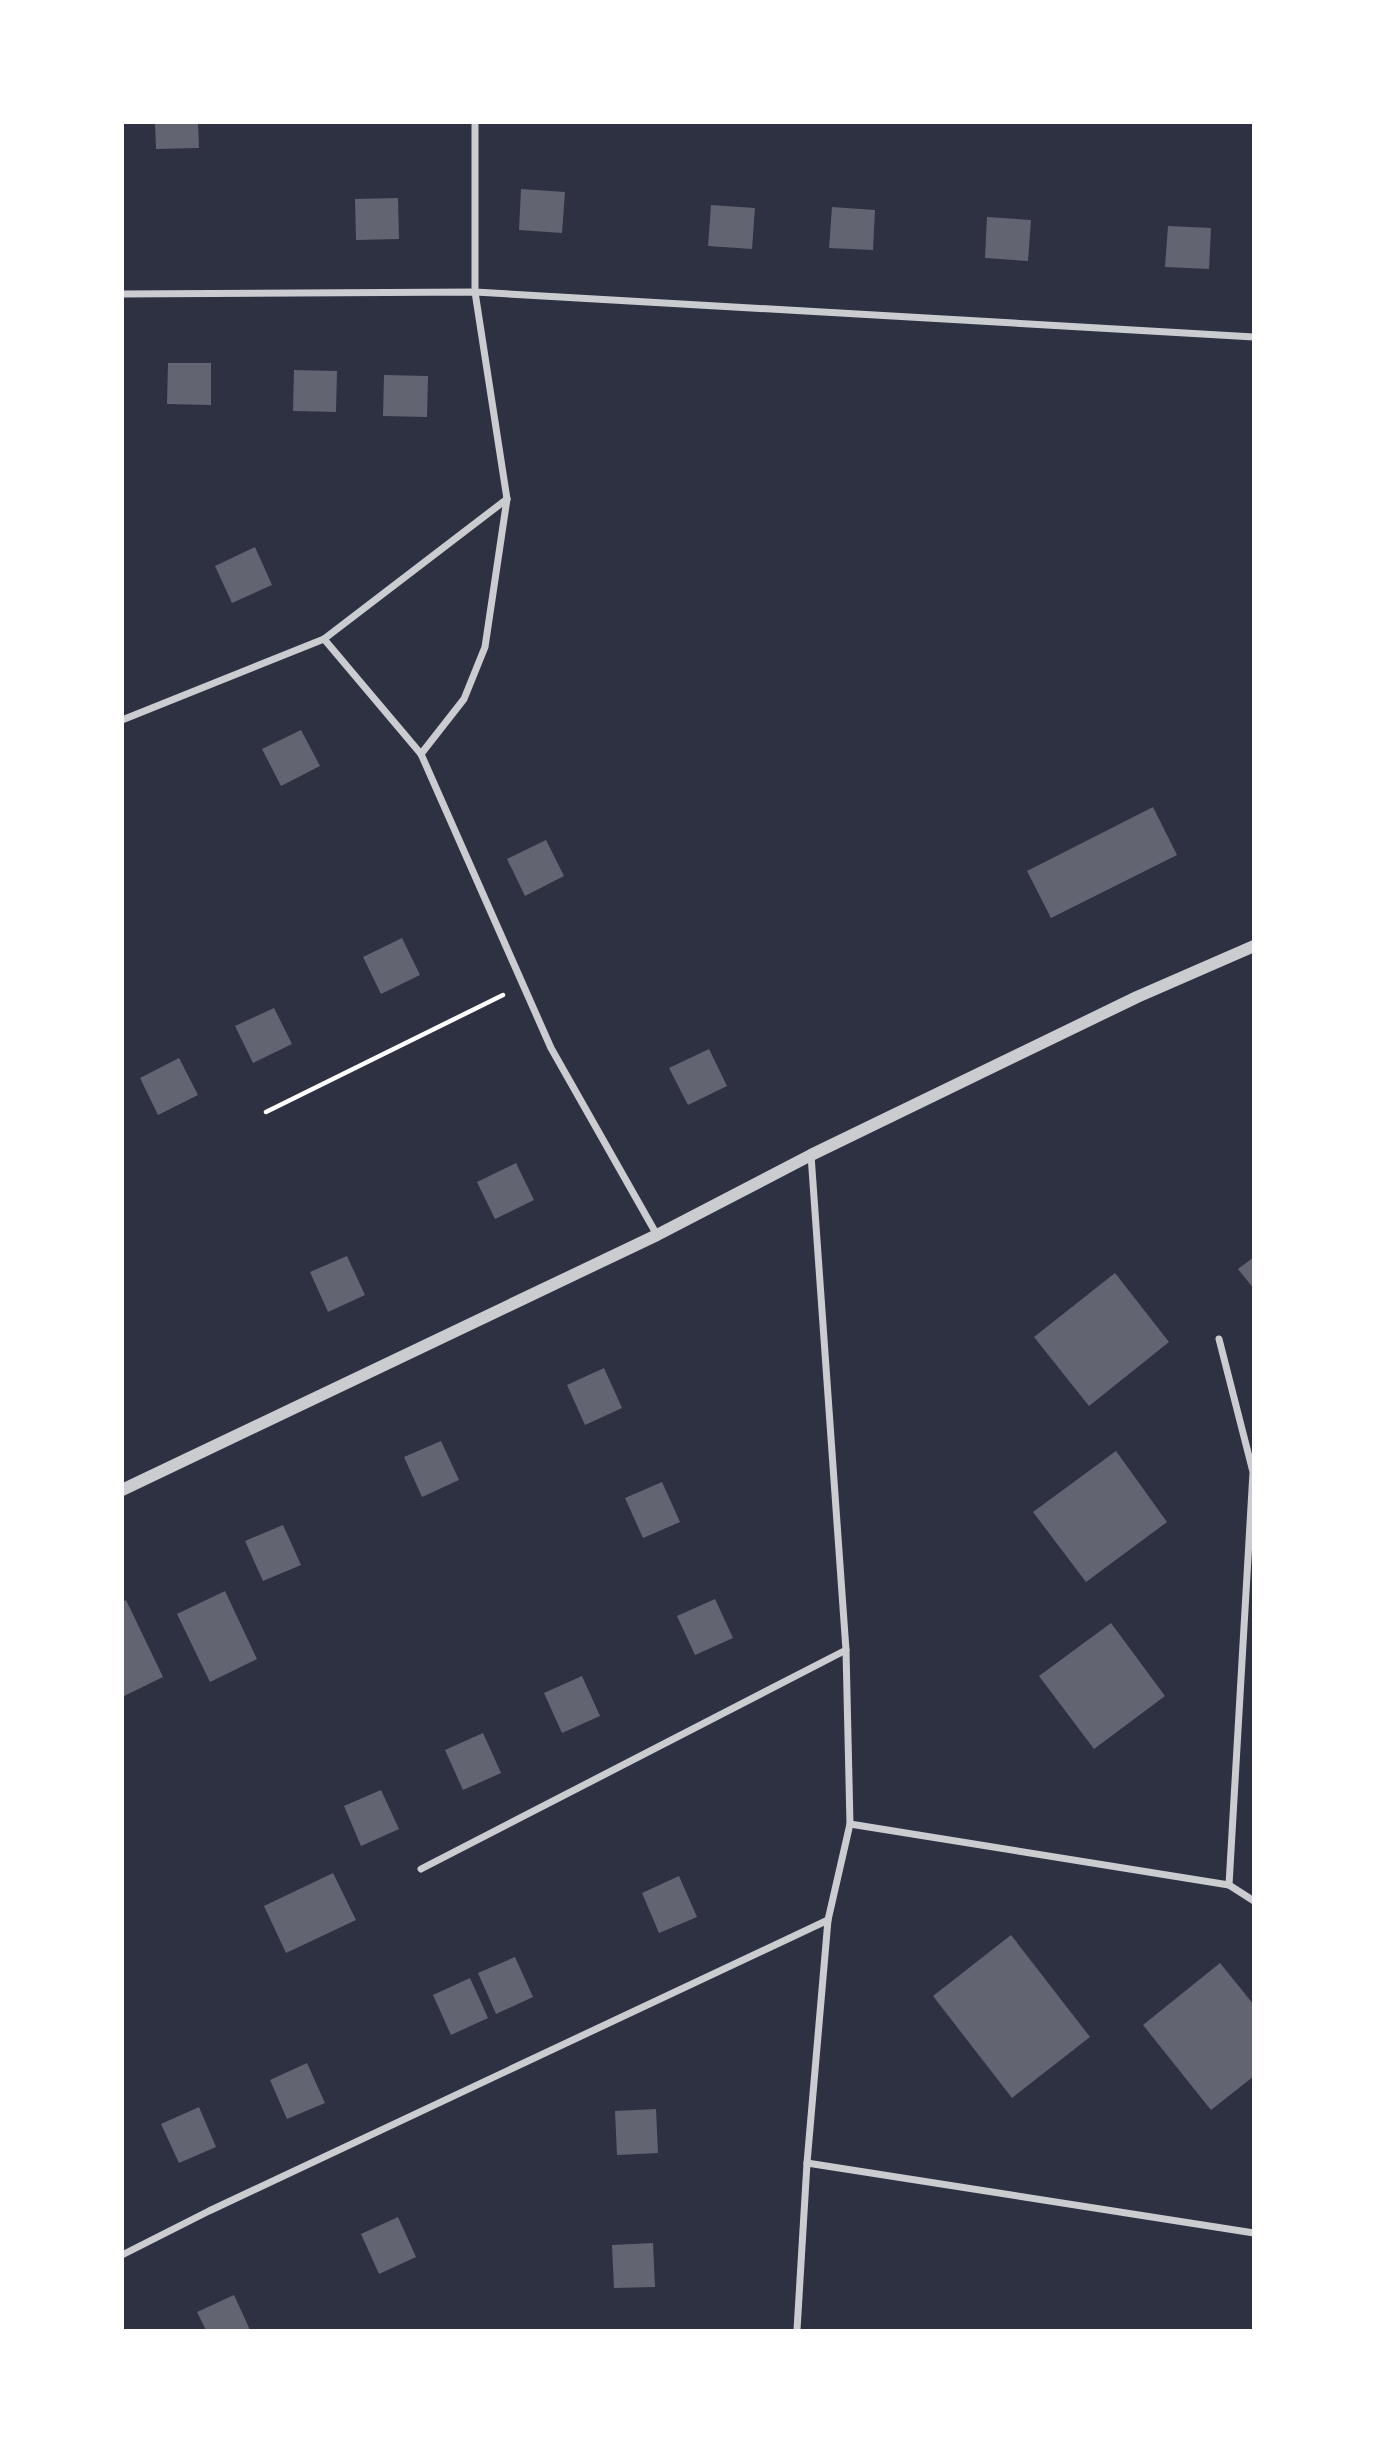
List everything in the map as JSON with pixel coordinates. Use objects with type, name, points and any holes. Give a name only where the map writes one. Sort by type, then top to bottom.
[{"type":"street","points":[[421,754],[464,699],[485,647],[507,499],[475,292],[475,122]]},
{"type":"street","points":[[122,294],[475,292],[1254,337]]},
{"type":"street","points":[[122,720],[324,639],[507,499]]},
{"type":"street","points":[[324,639],[421,754],[551,1048],[657,1235]]},
{"type":"street","points":[[122,1490],[657,1235],[811,1155],[1137,997],[1254,946]]},
{"type":"street","points":[[797,2330],[807,2163],[828,1920],[850,1824],[846,1650],[811,1155]]},
{"type":"street","points":[[1219,1339],[1253,1472],[1228,1885]]},
{"type":"street","points":[[421,1869],[846,1650]]},
{"type":"street","points":[[850,1824],[1228,1885],[1254,1901]]},
{"type":"street","points":[[122,2255],[209,2211],[828,1920]]},
{"type":"street","points":[[807,2163],[1254,2233]]},
{"type":"path","points":[[266,1112],[523,986]]},
{"type":"building","points":[[155,122],[198,122],[199,148],[156,149]]},
{"type":"building","points":[[521,189],[565,192],[562,233],[519,230]]},
{"type":"building","points":[[398,198],[399,239],[356,240],[355,199]]},
{"type":"building","points":[[711,205],[755,208],[752,249],[708,246]]},
{"type":"building","points":[[832,207],[875,210],[873,250],[829,248]]},
{"type":"building","points":[[987,217],[1031,220],[1028,261],[985,258]]},
{"type":"building","points":[[1168,226],[1211,228],[1209,269],[1165,267]]},
{"type":"building","points":[[168,363],[211,363],[211,405],[167,404]]},
{"type":"building","points":[[294,370],[337,371],[336,412],[293,411]]},
{"type":"building","points":[[384,375],[428,376],[427,417],[383,416]]},
{"type":"building","points":[[255,547],[272,585],[232,603],[215,566]]},
{"type":"building","points":[[301,730],[320,766],[281,786],[262,749]]},
{"type":"building","points":[[1153,807],[1177,855],[1051,918],[1027,871]]},
{"type":"building","points":[[546,840],[564,876],[525,896],[507,859]]},
{"type":"building","points":[[402,938],[420,975],[381,994],[363,957]]},
{"type":"building","points":[[274,1008],[292,1044],[253,1063],[235,1026]]},
{"type":"building","points":[[709,1049],[727,1086],[688,1105],[669,1068]]},
{"type":"building","points":[[179,1058],[198,1095],[158,1115],[140,1078]]},
{"type":"building","points":[[516,1163],[534,1200],[495,1219],[477,1182]]},
{"type":"building","points":[[347,1256],[365,1295],[328,1312],[310,1272]]},
{"type":"building","points":[[1254,1257],[1254,1289],[1238,1269]]},
{"type":"building","points":[[1115,1273],[1169,1342],[1089,1406],[1034,1337]]},
{"type":"building","points":[[604,1368],[622,1408],[585,1425],[567,1385]]},
{"type":"building","points":[[441,1441],[459,1480],[422,1497],[404,1457]]},
{"type":"building","points":[[1116,1451],[1167,1522],[1086,1582],[1033,1512]]},
{"type":"building","points":[[662,1482],[680,1522],[643,1538],[625,1498]]},
{"type":"building","points":[[283,1525],[301,1565],[263,1581],[245,1541]]},
{"type":"building","points":[[225,1591],[257,1659],[210,1682],[177,1614]]},
{"type":"building","points":[[715,1599],[733,1638],[695,1655],[677,1616]]},
{"type":"building","points":[[126,1600],[163,1677],[122,1697],[122,1602]]},
{"type":"building","points":[[1111,1623],[1165,1696],[1094,1749],[1039,1676]]},
{"type":"building","points":[[582,1676],[600,1716],[562,1733],[544,1693]]},
{"type":"building","points":[[483,1733],[501,1773],[463,1790],[445,1750]]},
{"type":"building","points":[[381,1790],[399,1829],[361,1846],[344,1806]]},
{"type":"building","points":[[333,1873],[356,1920],[286,1953],[264,1906]]},
{"type":"building","points":[[679,1876],[697,1917],[659,1933],[642,1893]]},
{"type":"building","points":[[1011,1935],[1090,2037],[1012,2098],[933,1996]]},
{"type":"building","points":[[515,1957],[533,1997],[496,2014],[478,1973]]},
{"type":"building","points":[[1220,1963],[1254,2005],[1254,2076],[1211,2110],[1143,2025]]},
{"type":"building","points":[[470,1978],[488,2018],[451,2035],[433,1995]]},
{"type":"building","points":[[307,2063],[325,2103],[287,2119],[270,2080]]},
{"type":"building","points":[[199,2107],[216,2147],[179,2163],[161,2124]]},
{"type":"building","points":[[656,2109],[658,2153],[617,2155],[615,2111]]},
{"type":"building","points":[[398,2217],[416,2257],[379,2274],[361,2234]]},
{"type":"building","points":[[653,2243],[655,2287],[614,2288],[612,2245]]},
{"type":"building","points":[[234,2295],[250,2330],[206,2330],[197,2312]]}]
